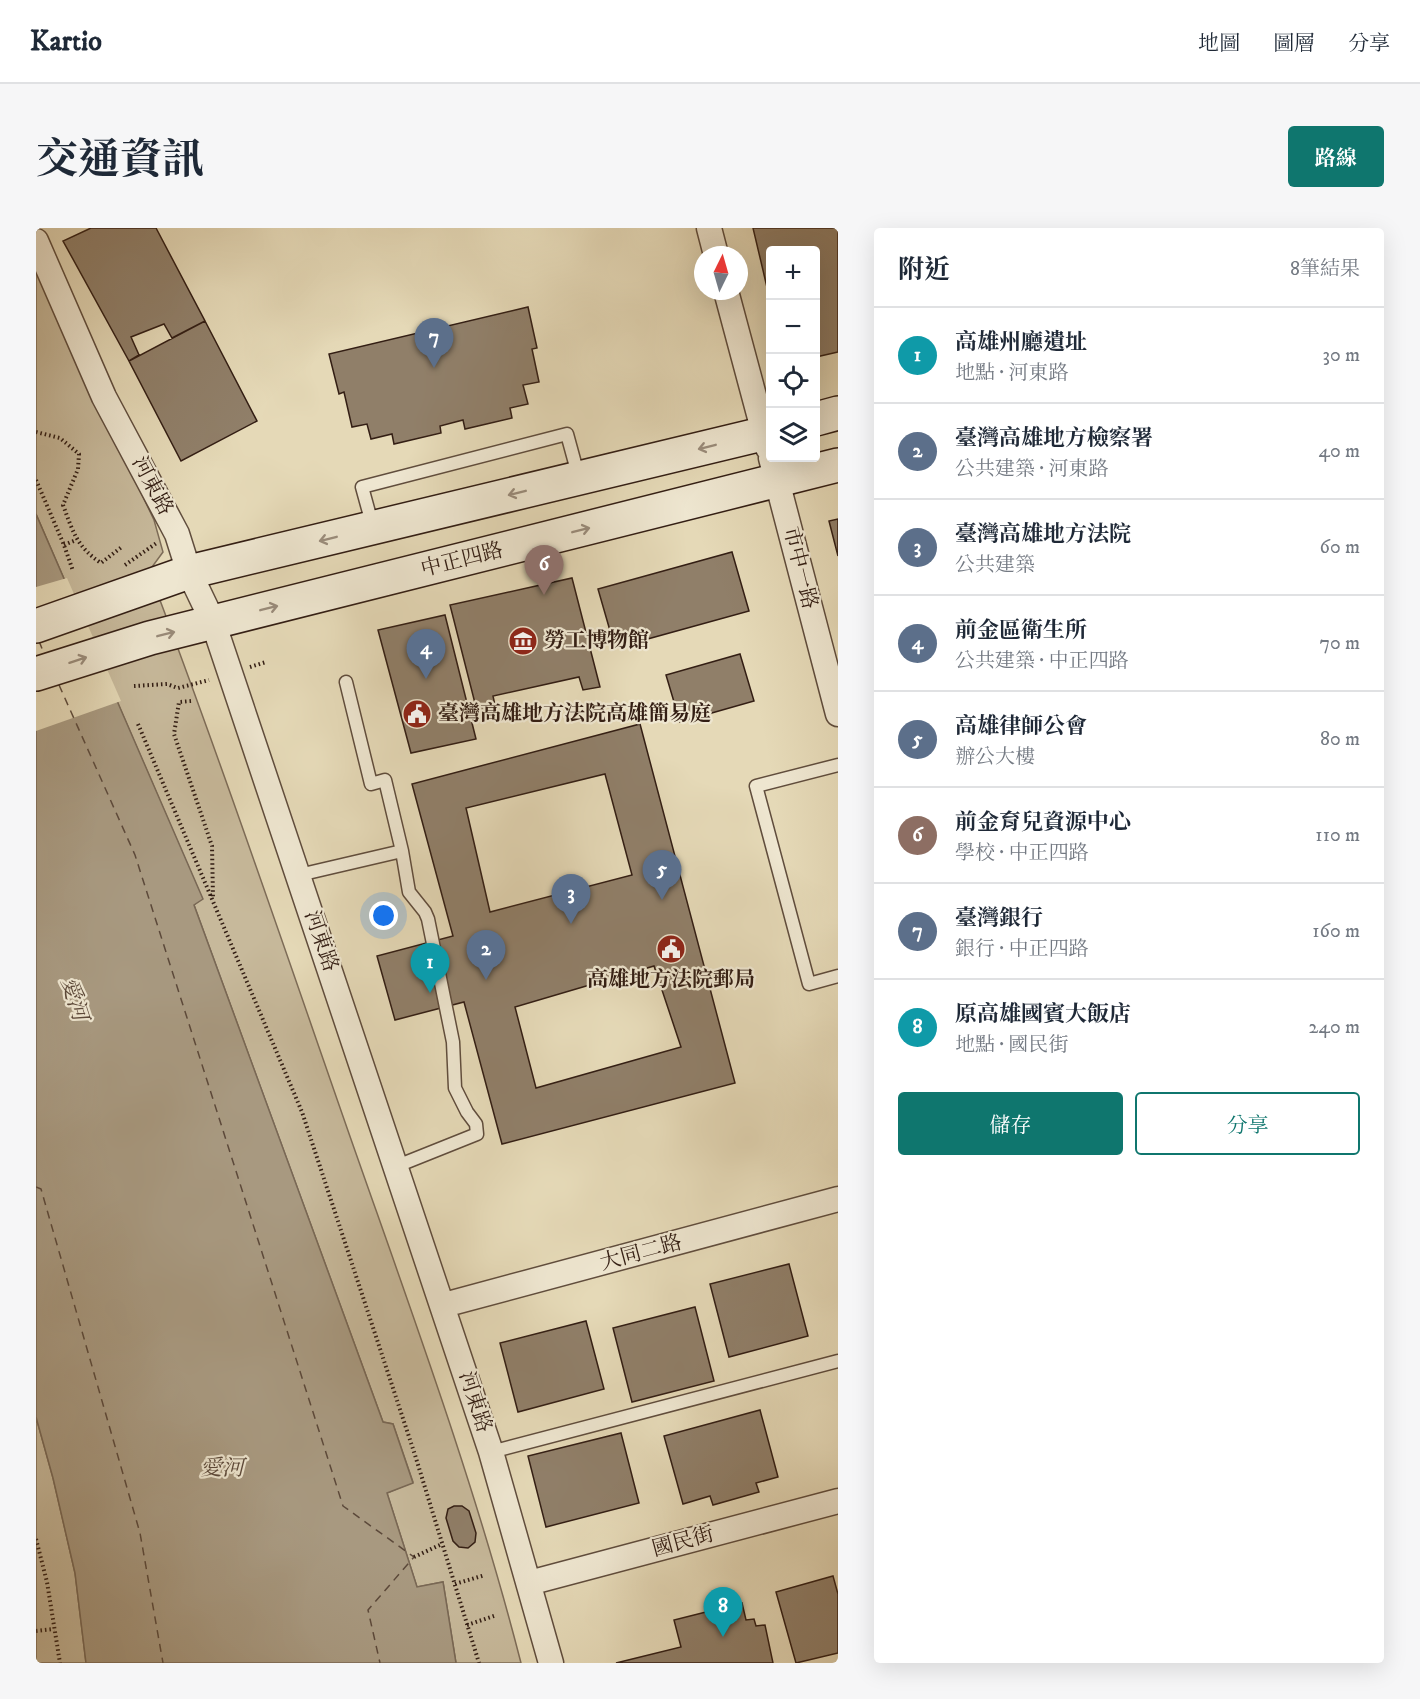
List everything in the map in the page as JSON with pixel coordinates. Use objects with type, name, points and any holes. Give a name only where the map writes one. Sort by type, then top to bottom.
[{"type":"street","points":[[709,228],[714,246]]},
{"type":"street","name":"河東路","points":[[36,241],[104,397],[177,534],[189,572],[213,622],[444,1305],[491,1452],[550,1663]]},
{"type":"street","name":"市中一路","points":[[729,300],[766,434]]},
{"type":"street","points":[[820,418],[838,413]]},
{"type":"street","name":"中正四路","points":[[36,626],[189,572],[579,478],[766,453]]},
{"type":"street","name":"中正四路","points":[[36,674],[120,646],[213,622],[766,454]]},
{"type":"street","name":"市中一路","points":[[774,462],[832,668],[838,714]]},
{"type":"street","name":"中正四路","points":[[820,462],[838,465]]},
{"type":"street","name":"大同二路","points":[[444,1305],[838,1199]]},
{"type":"street","name":"國民街","points":[[529,1583],[838,1501]]},
{"type":"lane","points":[[373,528],[362,487],[567,434],[579,478]]},
{"type":"lane","points":[[346,682],[371,784],[385,780],[409,892],[428,919],[453,1042],[455,1088],[478,1131],[477,1135],[397,1166]]},
{"type":"lane","points":[[838,765],[756,786],[809,984],[838,976]]},
{"type":"lane","points":[[298,875],[402,851]]},
{"type":"lane","points":[[491,1452],[838,1361]]},
{"type":"path","points":[[36,432],[60,438],[79,454],[78,469],[63,505],[76,540],[87,553],[102,563],[123,546]]},
{"type":"path","points":[[36,480],[74,571]]},
{"type":"path","points":[[64,545],[76,540]]},
{"type":"path","points":[[122,567],[152,544]]},
{"type":"path","points":[[134,686],[167,684],[178,688]]},
{"type":"path","points":[[191,701],[179,702],[174,734],[212,846],[213,902]]},
{"type":"path","points":[[138,724],[302,1112],[479,1663]]},
{"type":"path","points":[[36,1539],[47,1582],[60,1663]]},
{"type":"path","points":[[414,1557],[442,1544]]},
{"type":"path","points":[[455,1584],[484,1575]]},
{"type":"path","points":[[467,1625],[494,1617]]},
{"type":"path","points":[[36,1631],[54,1629]]},
{"type":"shaded area","points":[[36,270],[154,520],[163,552],[149,571],[228,785],[421,1338],[484,1532],[521,1663],[456,1663],[443,1582],[417,1587],[387,1493],[413,1482],[393,1424],[383,1422],[194,905],[202,898],[36,514]]},
{"type":"shaded area","points":[[36,1417],[75,1573],[86,1663],[36,1663]]},
{"type":"water","name":"愛河","points":[[36,514],[203,899],[194,905],[383,1422],[393,1424],[413,1483],[387,1493],[417,1587],[443,1582],[456,1663],[86,1663],[75,1573],[36,1417]]},
{"type":"pier","points":[[67,578],[121,701],[36,731],[36,587]]},
{"type":"building","points":[[91,228],[156,228],[205,321],[172,338],[164,324],[131,337],[139,355],[129,361],[63,241]]},
{"type":"building","points":[[753,228],[838,228],[838,352],[820,356],[820,246],[766,246],[766,283]]},
{"type":"building","points":[[528,307],[537,348],[532,349],[539,382],[523,385],[528,404],[510,408],[512,418],[465,429],[463,420],[440,426],[441,433],[394,444],[392,434],[371,439],[367,424],[352,427],[344,392],[339,394],[329,354]]},
{"type":"building","points":[[205,321],[257,421],[181,461],[129,361]]},
{"type":"building","points":[[838,519],[838,556],[829,521]]},
{"type":"building","points":[[732,552],[749,611],[615,648],[598,589]]},
{"type":"building","name":"勞工博物館","points":[[572,578],[600,687],[583,690],[579,677],[493,696],[496,710],[478,715],[450,605]]},
{"type":"building","points":[[445,615],[476,739],[411,753],[378,630]]},
{"type":"building","points":[[740,654],[754,701],[680,722],[666,675]]},
{"type":"building","points":[[640,724],[735,1083],[502,1144],[464,1002],[395,1020],[377,956],[453,936],[412,784]],"holes":[[[605,774],[632,875],[490,912],[466,808]],[[654,966],[681,1047],[536,1088],[515,1007]]]},
{"type":"building","points":[[789,1264],[808,1336],[729,1357],[710,1284]]},
{"type":"building","points":[[695,1307],[714,1381],[632,1402],[613,1328]]},
{"type":"building","points":[[586,1321],[604,1389],[518,1412],[500,1343]]},
{"type":"building","points":[[760,1410],[778,1477],[756,1483],[759,1492],[713,1505],[710,1496],[683,1504],[664,1436]]},
{"type":"building","points":[[621,1433],[639,1503],[546,1527],[528,1456]]},
{"type":"building","points":[[462,1506],[469,1511],[476,1533],[475,1542],[468,1548],[459,1547],[453,1541],[446,1518],[448,1509]]},
{"type":"building","points":[[833,1576],[838,1594],[838,1653],[796,1663],[776,1592]]},
{"type":"building","points":[[742,1603],[746,1620],[754,1619],[756,1626],[765,1625],[773,1663],[616,1663],[681,1647],[674,1620]]},
{"type":"ferry route","points":[[39,641],[45,656]]},
{"type":"ferry route","points":[[59,685],[135,855],[343,1506],[414,1557],[368,1610],[380,1663]]},
{"type":"ferry route","points":[[36,1187],[41,1189],[140,1533],[163,1663]]},
{"type":"place","name":"臺灣銀行","points":[[434,368]]},
{"type":"place","name":"前金育兒資源中心","points":[[544,595]]},
{"type":"place","name":"勞工博物館","points":[[523,641]]},
{"type":"place","name":"前金區衛生所","points":[[426,679]]},
{"type":"place","name":"臺灣高雄地方法院高雄簡易庭","points":[[417,714]]},
{"type":"place","name":"高雄律師公會","points":[[662,900]]},
{"type":"place","name":"臺灣高雄地方法院","points":[[571,924]]},
{"type":"place","name":"高雄地方法院郵局","points":[[671,949]]},
{"type":"place","name":"臺灣高雄地方檢察署","points":[[486,980]]},
{"type":"place","name":"高雄州廳遺址","points":[[430,993]]},
{"type":"place","name":"原高雄國賓大飯店","points":[[723,1637]]}]
